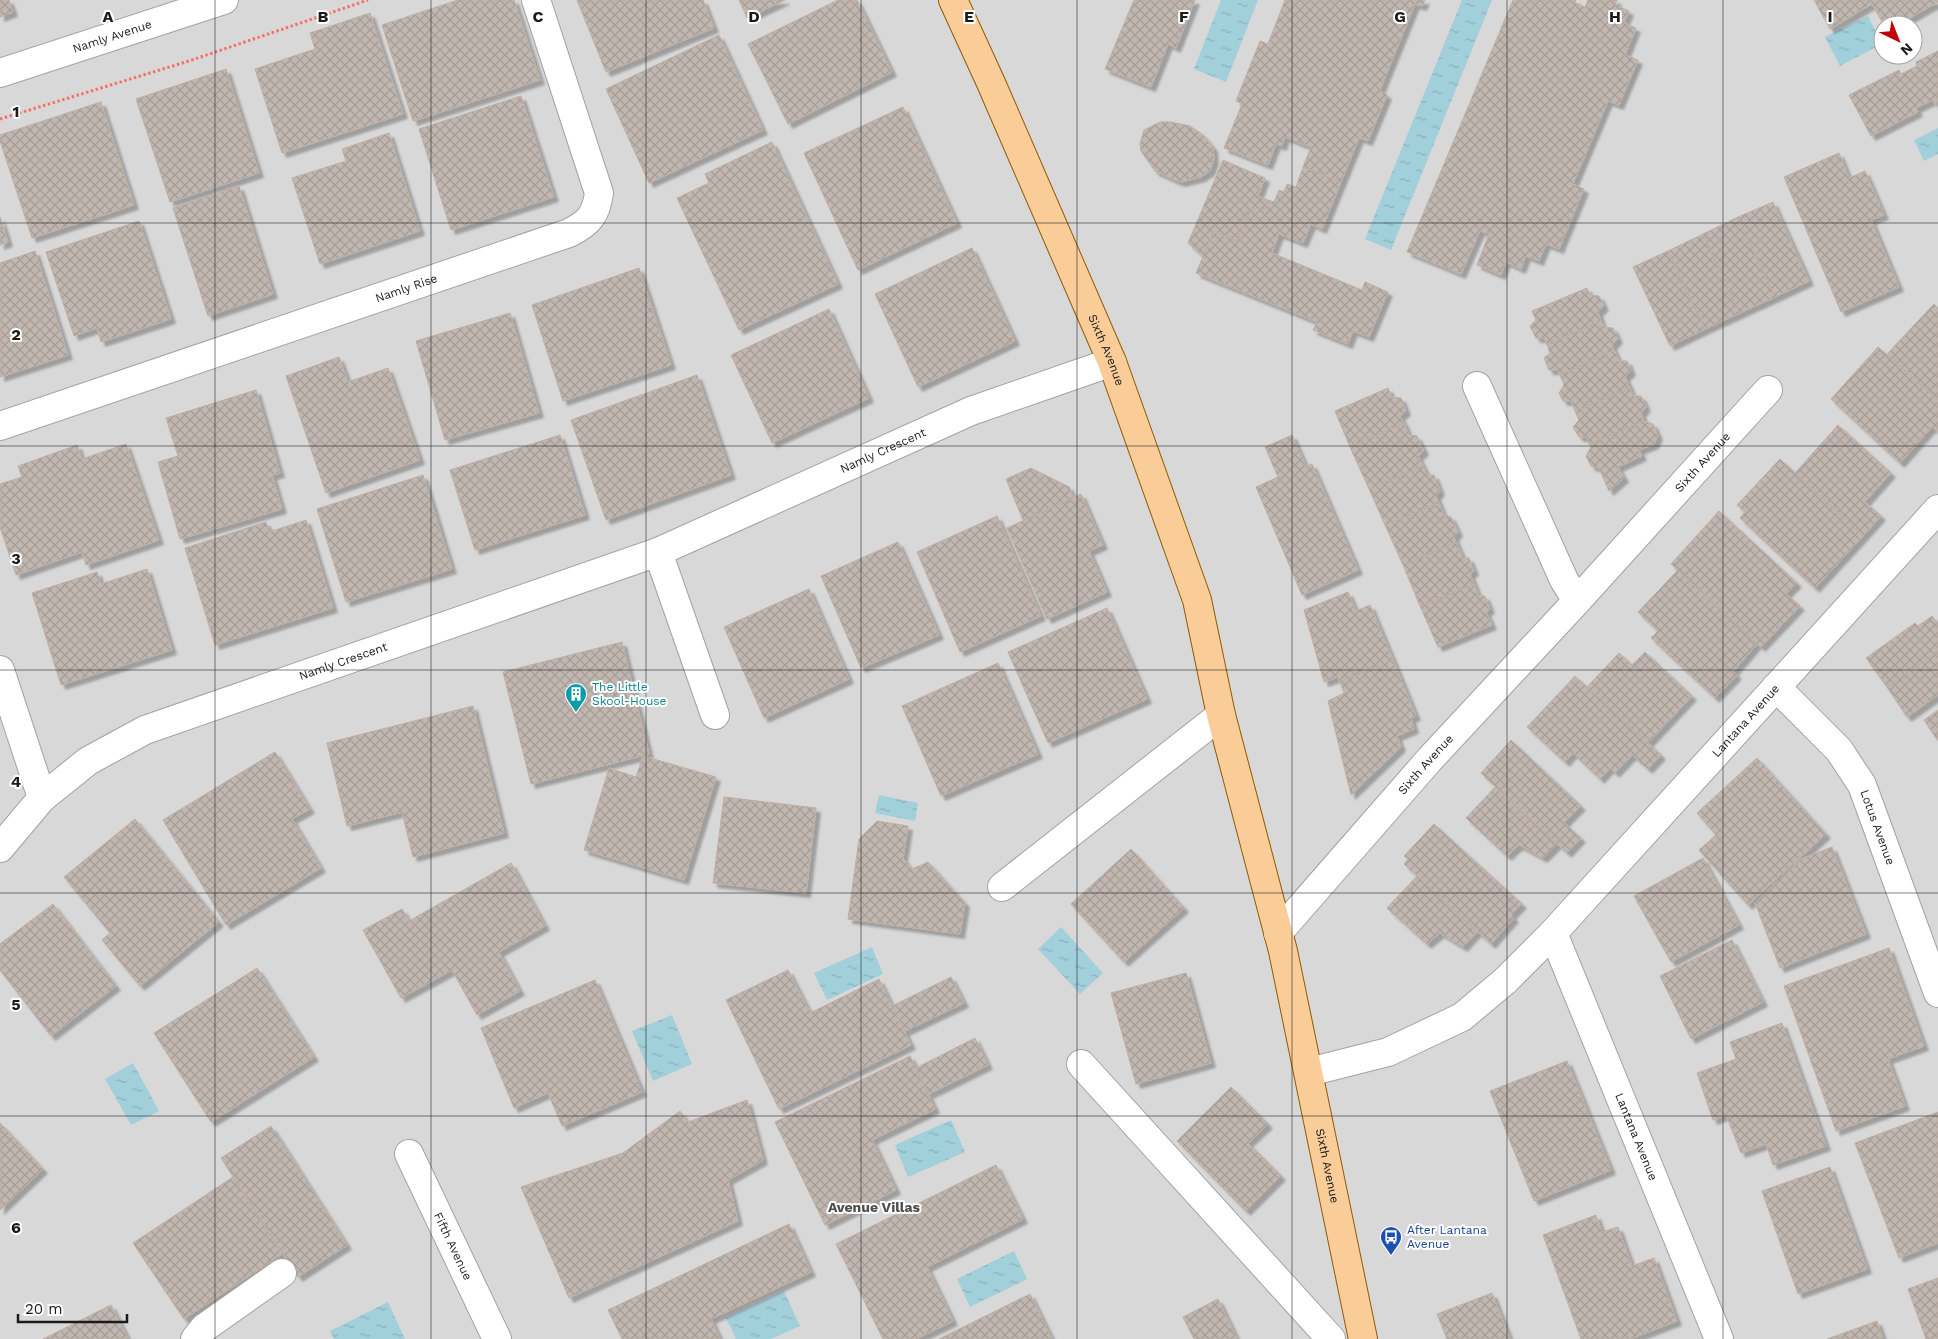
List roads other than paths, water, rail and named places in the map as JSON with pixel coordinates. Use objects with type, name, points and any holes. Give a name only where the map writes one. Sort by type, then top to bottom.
[{"type":"main road","name":"Sixth Avenue","points":[[953,0],[1112,362],[1197,600],[1222,715],[1278,932],[1364,1339]]},
{"type":"street","name":"Namly Avenue","points":[[0,73],[224,0]]},
{"type":"street","name":"Namly Rise","points":[[0,426],[560,236],[583,226],[591,218],[598,206],[600,193],[536,0]]},
{"type":"street","name":"Namly Crescent","points":[[0,848],[42,798],[88,761],[146,730],[658,552],[971,411],[1112,362]]},
{"type":"street","points":[[1477,386],[1564,580],[1577,602]]},
{"type":"street","name":"Sixth Avenue","points":[[1278,932],[1430,759],[1577,602],[1768,390]]},
{"type":"street","name":"Lantana Avenue","points":[[1309,1072],[1388,1052],[1462,1017],[1505,982],[1553,933],[1938,509]]},
{"type":"street","points":[[658,552],[715,715]]},
{"type":"street","points":[[0,670],[42,798]]},
{"type":"street","name":"Lotus Avenue","points":[[1776,687],[1839,750],[1862,785],[1938,993]]},
{"type":"street","points":[[1002,887],[1222,715]]},
{"type":"street","name":"Lantana Avenue","points":[[1553,933],[1719,1339]]},
{"type":"street","points":[[1081,1064],[1331,1339]]},
{"type":"street","name":"Fifth Avenue","points":[[409,1154],[497,1339]]},
{"type":"street","points":[[195,1339],[204,1328],[282,1274]]},
{"type":"water","points":[[1221,0],[1258,0],[1226,82],[1194,69]]},
{"type":"water","points":[[1462,0],[1492,0],[1391,250],[1365,239]]},
{"type":"water","points":[[1868,16],[1873,26],[1873,49],[1840,66],[1825,37]]},
{"type":"water","points":[[1938,128],[1938,154],[1924,161],[1914,140]]},
{"type":"water","points":[[879,795],[918,803],[915,821],[875,813]]},
{"type":"water","points":[[1061,927],[1103,973],[1080,994],[1038,949]]},
{"type":"water","points":[[872,947],[883,974],[827,1000],[814,973]]},
{"type":"water","points":[[672,1015],[692,1064],[653,1081],[632,1031]]},
{"type":"water","points":[[133,1063],[159,1111],[131,1125],[105,1079]]},
{"type":"water","points":[[951,1120],[965,1152],[908,1177],[895,1145]]},
{"type":"water","points":[[1014,1251],[1027,1279],[970,1307],[957,1279]]},
{"type":"water","points":[[784,1291],[800,1326],[771,1339],[736,1339],[726,1318]]},
{"type":"water","points":[[388,1302],[405,1339],[334,1339],[330,1331]]},
{"type":"place","name":"The Little Skool-House","points":[[576,713]]},
{"type":"place","name":"After Lantana Avenue","points":[[1391,1256]]},
{"type":"district","name":"Avenue Villas","points":[[874,1207]]}]
